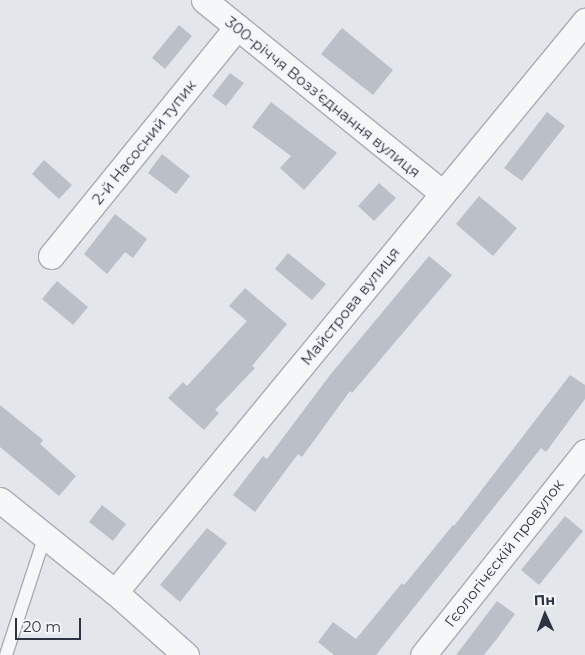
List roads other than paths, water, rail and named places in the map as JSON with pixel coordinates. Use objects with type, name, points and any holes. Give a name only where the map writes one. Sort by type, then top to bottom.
[{"type":"street","name":"300-річчя Возз’єднання вулиця","points":[[204,0],[442,193]]},
{"type":"street","name":"Майстрова вулиця","points":[[115,592],[585,21]]},
{"type":"street","name":"2-й Насосний тупик","points":[[51,256],[237,27]]},
{"type":"street","name":"Гєологічєскій провулок","points":[[424,655],[585,452]]},
{"type":"street","points":[[0,500],[115,592],[186,655]]},
{"type":"lane","points":[[6,655],[45,536]]}]
